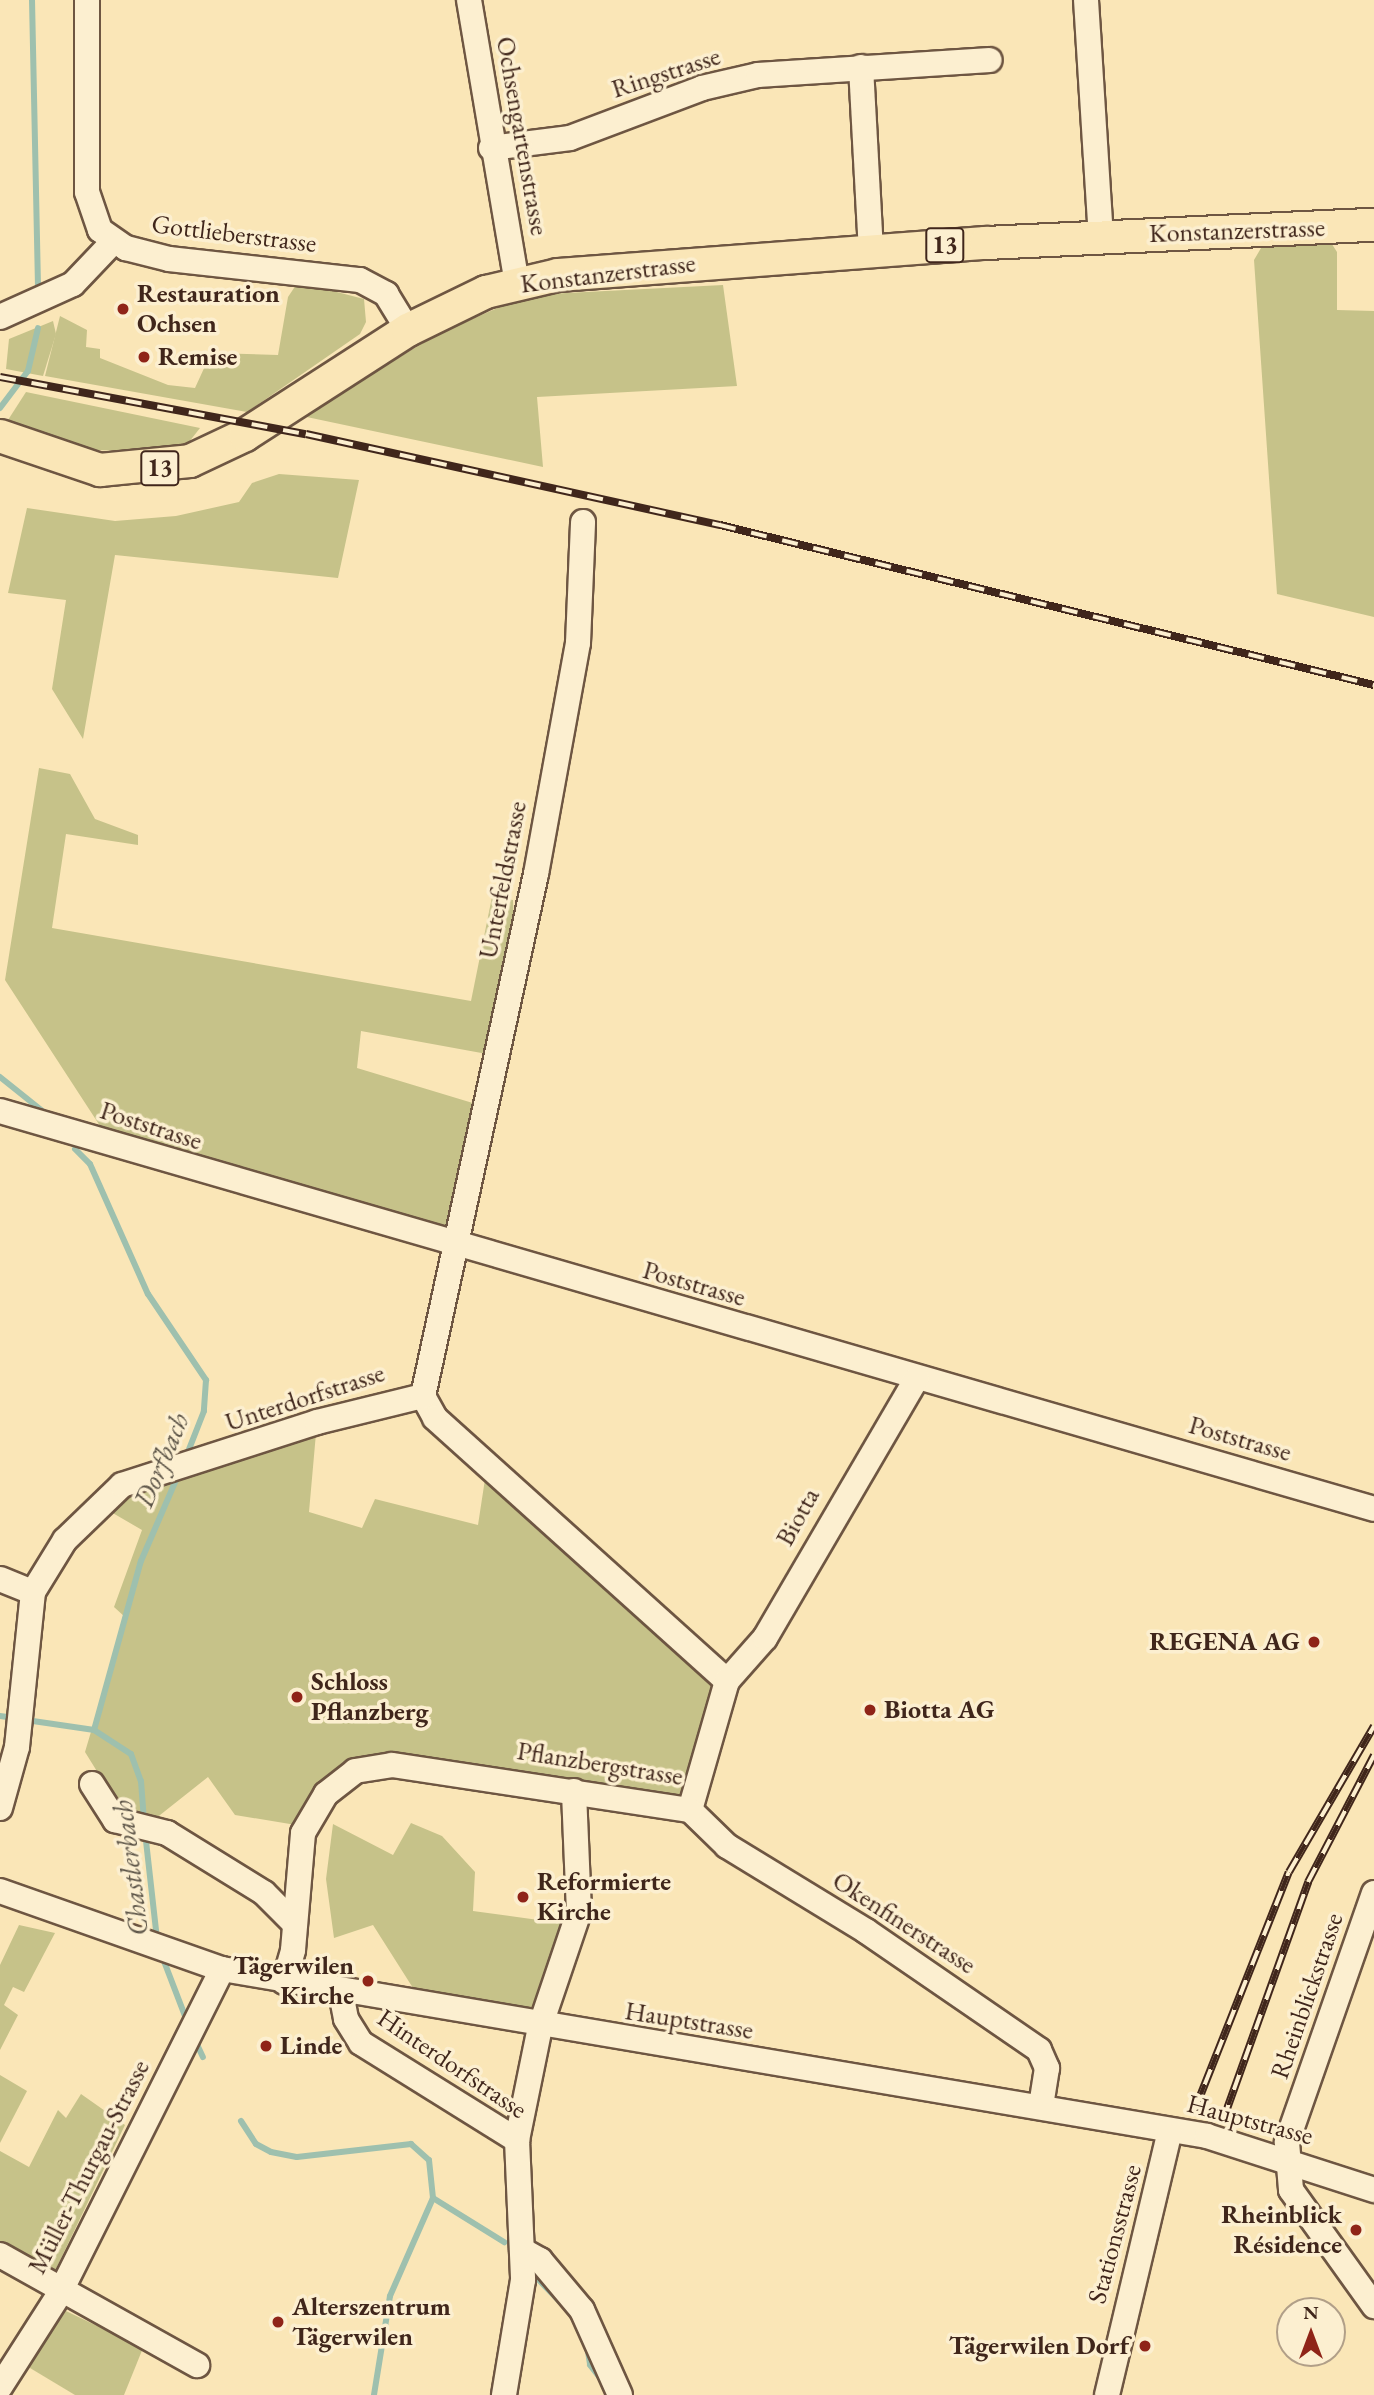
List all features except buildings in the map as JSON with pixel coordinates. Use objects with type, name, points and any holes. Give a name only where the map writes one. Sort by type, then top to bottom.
[{"type":"main road","name":"Konstanzerstrasse","points":[[0,436],[100,470],[180,463],[245,435],[408,330],[517,283],[871,250],[1101,236],[1374,225]]},
{"type":"street","name":"Gottlieberstrasse","points":[[86,0],[87,192],[100,230],[114,241],[169,259],[360,280],[386,294],[408,330]]},
{"type":"street","name":"Ochsengartenstrasse","points":[[468,0],[491,148],[517,283]]},
{"type":"street","points":[[1086,0],[1101,236]]},
{"type":"street","name":"Ringstrasse","points":[[491,148],[570,138],[724,83],[861,66],[990,60]]},
{"type":"street","points":[[861,66],[871,250]]},
{"type":"street","points":[[0,317],[73,284],[114,241]]},
{"type":"street","name":"Unterfeldstrasse","points":[[457,1247],[578,643],[583,522]]},
{"type":"street","name":"Poststrasse","points":[[0,1111],[457,1247],[1374,1509]]},
{"type":"street","name":"Unterdorfstrasse","points":[[0,1808],[19,1720],[33,1592],[65,1540],[122,1485],[180,1469],[317,1422],[423,1396],[457,1247]]},
{"type":"street","name":"Biotta","points":[[727,1681],[765,1638],[917,1378]]},
{"type":"street","points":[[423,1396],[435,1418],[727,1681]]},
{"type":"street","points":[[0,1579],[33,1592]]},
{"type":"street","name":"Pflanzbergstrasse","points":[[284,1982],[294,1923],[303,1833],[326,1794],[355,1771],[392,1765],[690,1810],[727,1681]]},
{"type":"street","points":[[92,1784],[114,1820],[146,1826],[264,1893],[294,1923]]},
{"type":"street","points":[[517,2140],[540,2027],[579,1912],[574,1791]]},
{"type":"street","name":"Okenfinerstrasse","points":[[690,1810],[727,1846],[866,1931],[1039,2050],[1047,2068],[1041,2107]]},
{"type":"street","name":"Hauptstrasse","points":[[0,1891],[146,1947],[222,1969],[341,1993],[540,2027],[1170,2130],[1287,2158],[1374,2190]]},
{"type":"street","name":"Rheinblickstrasse","points":[[1374,1894],[1287,2142],[1291,2190],[1374,2306]]},
{"type":"street","name":"Müller-Thurgau-Strasse","points":[[0,2387],[60,2293],[192,2034],[222,1969]]},
{"type":"street","name":"Hinterdorfstrasse","points":[[341,1993],[346,2019],[361,2043],[517,2140],[522,2250],[519,2325],[504,2395]]},
{"type":"street","name":"Stationsstrasse","points":[[1107,2395],[1170,2130]]},
{"type":"street","points":[[522,2250],[540,2260],[582,2310],[620,2395]]},
{"type":"street","points":[[0,2255],[60,2293],[197,2365]]},
{"type":"shaded area","points":[[1328,238],[1337,252],[1337,310],[1374,311],[1374,617],[1277,594],[1254,260],[1264,243]]},
{"type":"shaded area","points":[[298,282],[364,299],[366,322],[360,334],[247,412],[45,376],[60,316],[87,330],[86,347],[100,349],[100,358],[168,385],[195,388],[211,353],[278,355],[288,297]]},
{"type":"shaded area","points":[[723,285],[737,386],[537,397],[543,467],[302,416],[438,334],[527,295]]},
{"type":"shaded area","points":[[53,321],[56,334],[43,376],[6,369],[9,339]]},
{"type":"shaded area","points":[[26,392],[200,428],[189,442],[150,452],[98,450],[53,441],[8,420]]},
{"type":"shaded area","points":[[279,474],[359,480],[338,578],[115,555],[83,739],[52,689],[66,600],[8,593],[27,508],[115,521],[176,516],[239,502],[252,483]]},
{"type":"shaded area","points":[[39,768],[70,774],[95,819],[138,835],[138,845],[66,834],[52,928],[471,1001],[492,897],[513,900],[514,928],[487,1054],[361,1031],[357,1068],[476,1104],[448,1224],[439,1233],[102,1129],[5,980]]},
{"type":"shaded area","points":[[317,1422],[309,1512],[362,1528],[375,1499],[478,1525],[487,1466],[727,1681],[690,1810],[394,1754],[356,1758],[330,1774],[296,1825],[235,1815],[208,1777],[155,1819],[121,1810],[85,1752],[125,1617],[114,1607],[142,1530],[111,1512],[122,1485]]},
{"type":"shaded area","points":[[411,1823],[442,1836],[475,1872],[473,1911],[567,1924],[542,2009],[413,1988],[373,1925],[334,1938],[326,1879],[333,1824],[393,1855]]},
{"type":"shaded area","points":[[19,1925],[55,1933],[24,1992],[13,1987],[4,2005],[18,2015],[0,2050],[0,1965]]},
{"type":"shaded area","points":[[0,2075],[27,2091],[0,2143]]},
{"type":"shaded area","points":[[81,2094],[125,2125],[51,2279],[0,2249],[0,2151],[29,2167],[58,2110],[66,2118]]},
{"type":"shaded area","points":[[66,2311],[143,2348],[124,2395],[75,2395],[25,2365]]},
{"type":"waterway","name":"Dorfbach","points":[[32,0],[38,291]]},
{"type":"waterway","name":"Dorfbach","points":[[0,408],[28,371],[38,328]]},
{"type":"waterway","name":"Dorfbach","points":[[0,1077],[45,1113]]},
{"type":"waterway","name":"Dorfbach","points":[[75,1149],[90,1164],[148,1294],[206,1380],[204,1411],[186,1457]]},
{"type":"waterway","name":"Dorfbach","points":[[94,1730],[141,1561],[179,1473]]},
{"type":"waterway","points":[[0,1716],[15,1718]]},
{"type":"waterway","name":"Chastlerbach","points":[[26,1720],[94,1730],[131,1754],[141,1781],[144,1821]]},
{"type":"waterway","name":"Chastlerbach","points":[[145,1832],[157,1939]]},
{"type":"waterway","name":"Chastlerbach","points":[[162,1956],[187,2021]]},
{"type":"waterway","name":"Chastlerbach","points":[[194,2038],[203,2057]]},
{"type":"waterway","name":"Chastlerbach","points":[[241,2121],[256,2144],[271,2152],[297,2157],[411,2144],[429,2160],[433,2198],[390,2296],[374,2395]]},
{"type":"waterway","points":[[433,2198],[504,2242]]},
{"type":"waterway","points":[[535,2276],[567,2309]]},
{"type":"waterway","points":[[587,2345],[590,2365],[605,2384]]},
{"type":"railway","points":[[0,377],[306,434],[720,525],[1374,685]]},
{"type":"railway","points":[[1193,2114],[1289,1872],[1374,1726]]},
{"type":"railway","points":[[1223,2120],[1308,1882],[1374,1755]]},
{"type":"place","name":"Restauration Ochsen","points":[[123,309]]},
{"type":"place","name":"Remise","points":[[144,357]]},
{"type":"place","name":"REGENA AG","points":[[1314,1642]]},
{"type":"place","name":"Schloss Pflanzberg","points":[[297,1697]]},
{"type":"place","name":"Biotta AG","points":[[870,1710]]},
{"type":"place","name":"Reformierte Kirche","points":[[523,1897]]},
{"type":"place","name":"Tägerwilen Kirche","points":[[368,1981]]},
{"type":"place","name":"Linde","points":[[266,2046]]},
{"type":"place","name":"Rheinblick Résidence","points":[[1356,2230]]},
{"type":"place","name":"Alterszentrum Tägerwilen","points":[[278,2322]]},
{"type":"place","name":"Tägerwilen Dorf","points":[[1145,2346]]}]
